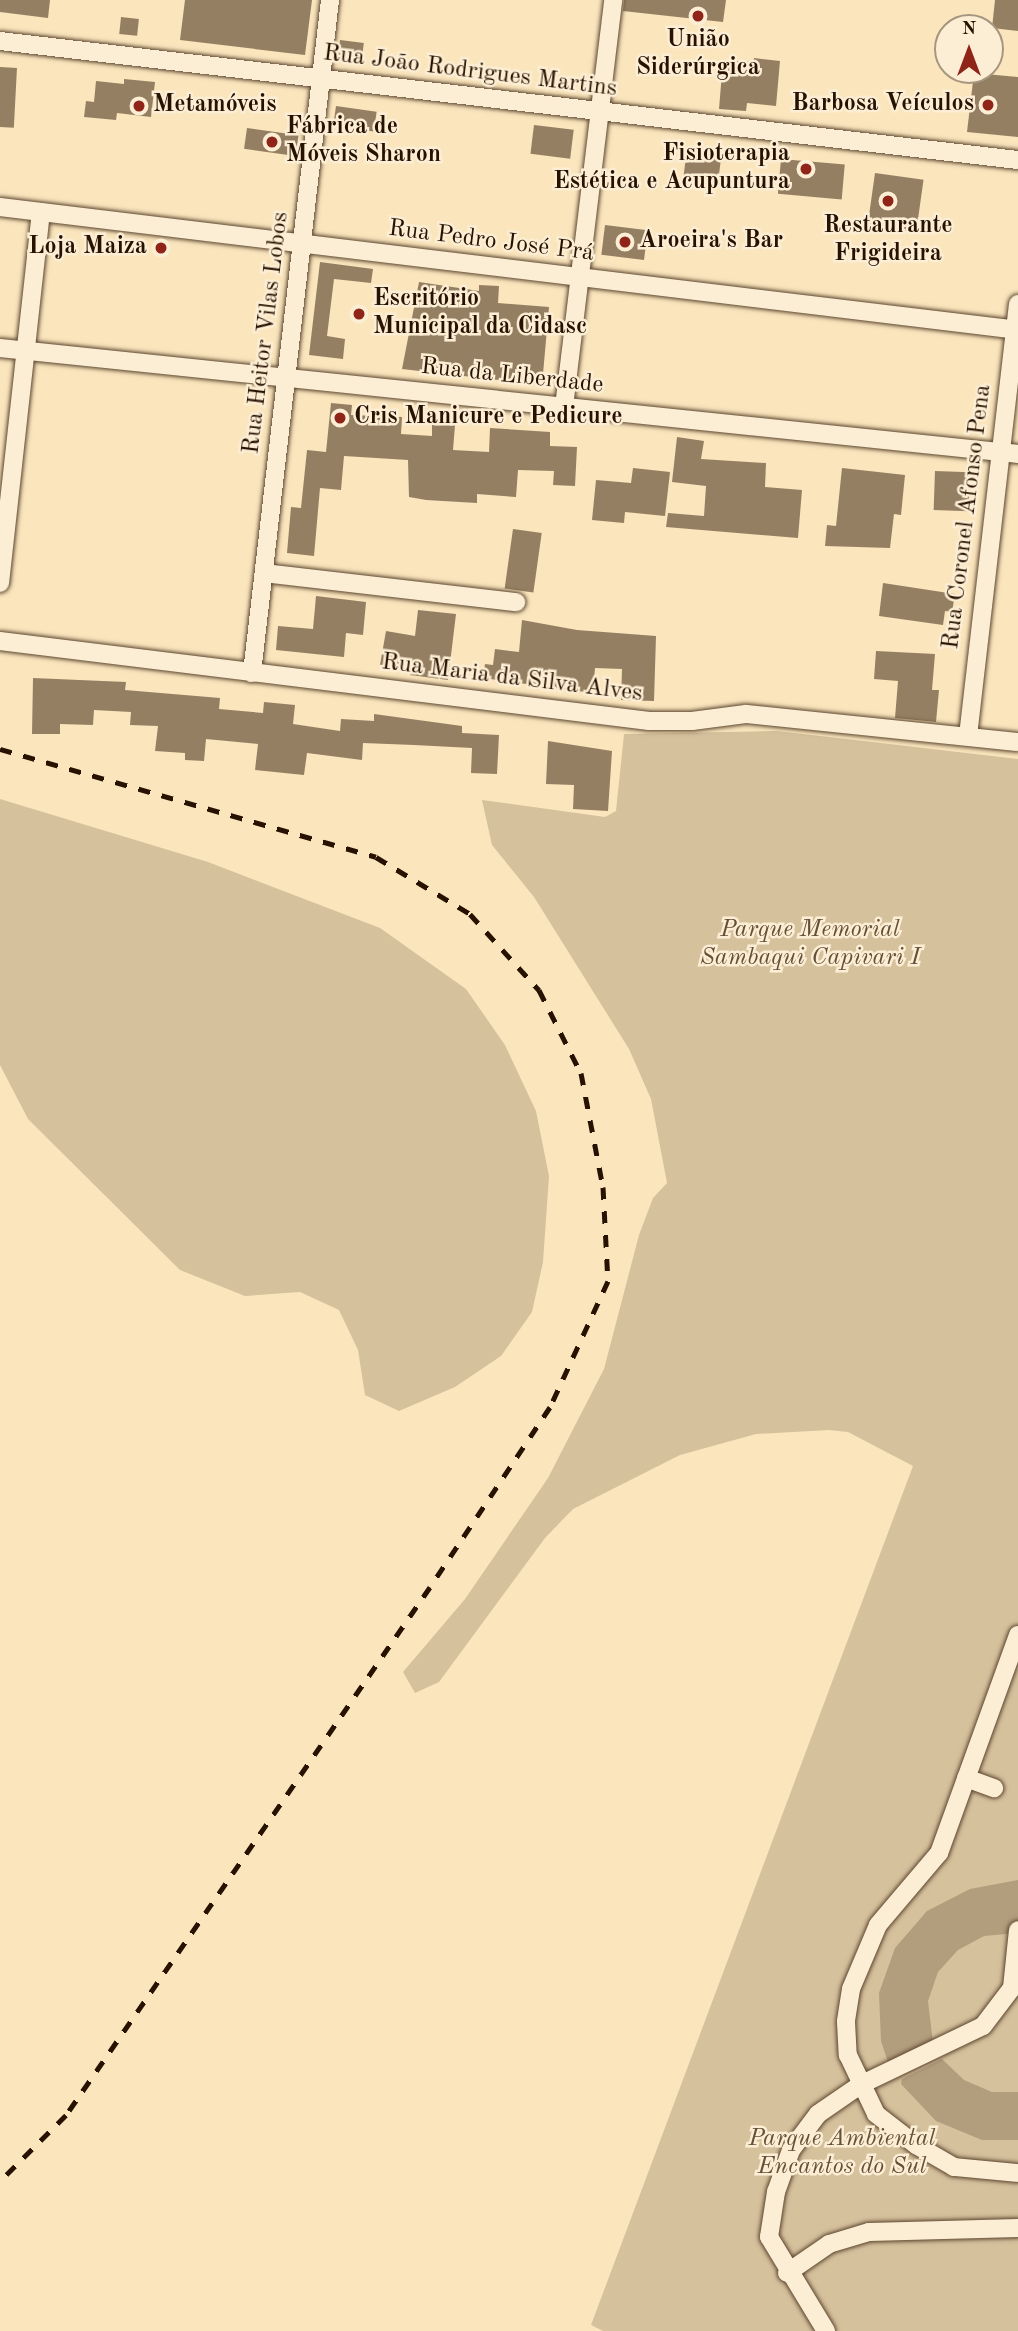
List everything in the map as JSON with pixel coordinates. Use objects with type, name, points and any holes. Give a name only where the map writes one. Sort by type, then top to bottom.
[{"type":"street","name":"Rua Heitor Vilas Lobos","points":[[252,673],[330,0]]},
{"type":"street","points":[[564,407],[613,0]]},
{"type":"street","name":"Rua João Rodrigues Martins","points":[[0,41],[1018,160]]},
{"type":"street","name":"Rua Pedro José Prá","points":[[0,207],[1016,330]]},
{"type":"street","points":[[0,583],[41,212]]},
{"type":"street","name":"Rua Coronel Afonso Pena","points":[[968,736],[1009,454],[1018,304]]},
{"type":"street","name":"Rua da Liberdade","points":[[0,348],[1009,454]]},
{"type":"street","points":[[264,573],[516,602]]},
{"type":"street","name":"Rua Maria da Silva Alves","points":[[0,641],[649,721],[692,722],[746,714],[1018,742]]},
{"type":"street","points":[[1018,1635],[939,1853],[926,1874],[878,1925],[860,1959],[846,2022],[848,2054],[860,2085],[876,2114],[916,2146],[954,2167],[1018,2173]]},
{"type":"street","points":[[966,1778],[994,1788]]},
{"type":"street","points":[[826,2331],[787,2273],[769,2237],[776,2192],[791,2150],[818,2114],[860,2085],[983,2026],[1012,1988],[1018,1931]]},
{"type":"street","points":[[787,2273],[829,2244],[869,2232],[1018,2228]]},
{"type":"green space","points":[[777,731],[1018,759],[1018,2331],[603,2331],[591,2325],[913,1466],[848,1432],[829,1430],[756,1434],[680,1455],[573,1509],[545,1538],[439,1682],[415,1693],[403,1672],[465,1599],[548,1478],[604,1369],[639,1235],[653,1198],[667,1183],[651,1099],[629,1049],[534,897],[492,845],[482,800],[605,817],[616,811],[624,734]]},
{"type":"green space","points":[[0,799],[208,862],[380,928],[466,989],[505,1045],[536,1111],[549,1176],[543,1262],[532,1312],[501,1356],[455,1387],[399,1411],[365,1395],[358,1350],[339,1310],[300,1292],[245,1296],[180,1270],[28,1119],[0,1065]]},
{"type":"shaded area","points":[[1018,1880],[1018,1933],[984,1936],[958,1950],[938,1972],[928,2001],[933,2043],[894,2063],[888,2062],[881,2041],[879,1993],[895,1948],[927,1911],[970,1889]]},
{"type":"shaded area","points":[[942,2059],[964,2080],[992,2092],[1018,2092],[1018,2140],[982,2140],[936,2121],[901,2084],[902,2079]]},
{"type":"building","points":[[0,0],[50,0],[48,18],[0,12]]},
{"type":"building","points":[[185,0],[312,0],[305,55],[180,40]]},
{"type":"building","name":"União Siderúrgica","points":[[624,0],[726,0],[723,22],[623,11]]},
{"type":"building","points":[[995,0],[1018,0],[1018,31],[1004,29],[1004,14],[994,14]]},
{"type":"building","points":[[121,17],[139,19],[137,36],[119,34]]},
{"type":"building","points":[[340,40],[364,43],[362,61],[338,58]]},
{"type":"building","points":[[754,58],[780,61],[776,106],[747,103],[746,111],[719,109],[723,60],[753,62]]},
{"type":"building","points":[[0,67],[17,68],[14,128],[0,127]]},
{"type":"building","name":"Barbosa Veículos","points":[[1004,76],[1018,77],[1018,137],[967,132],[973,84],[1004,84]]},
{"type":"building","points":[[124,79],[155,82],[151,117],[117,113],[116,120],[84,117],[86,101],[94,102],[96,81],[124,84]]},
{"type":"building","points":[[336,106],[377,112],[374,132],[333,126]]},
{"type":"building","points":[[534,125],[574,130],[570,159],[530,154]]},
{"type":"building","name":"Fábrica de Móveis Sharon","points":[[247,128],[298,135],[296,156],[244,149]]},
{"type":"building","points":[[687,148],[722,152],[717,188],[683,184]]},
{"type":"building","points":[[781,159],[845,165],[842,199],[778,194]]},
{"type":"building","name":"Restaurante Frigideira","points":[[875,173],[924,180],[916,232],[868,225]]},
{"type":"building","name":"Aroeira's Bar","points":[[605,225],[648,230],[644,260],[601,255]]},
{"type":"building","points":[[320,262],[373,269],[371,283],[334,279],[327,336],[345,339],[343,359],[309,355]]},
{"type":"building","points":[[419,282],[479,291],[479,285],[499,286],[498,303],[549,307],[542,385],[402,369]]},
{"type":"building","points":[[331,403],[352,405],[351,415],[402,417],[401,434],[432,436],[432,424],[455,425],[453,450],[489,452],[490,428],[550,432],[550,446],[577,447],[575,486],[553,485],[554,471],[518,470],[516,497],[477,494],[477,503],[426,500],[409,497],[408,460],[344,456],[341,490],[320,488],[314,556],[287,553],[291,507],[301,508],[307,450],[326,452]]},
{"type":"building","points":[[677,437],[704,441],[701,459],[766,463],[765,487],[802,490],[798,538],[666,527],[668,513],[704,516],[706,486],[672,482]]},
{"type":"building","points":[[633,468],[670,472],[665,516],[625,512],[624,523],[592,520],[596,480],[631,483]]},
{"type":"building","points":[[842,468],[905,475],[901,515],[894,514],[890,548],[825,546],[827,525],[836,526]]},
{"type":"building","points":[[935,471],[970,472],[969,511],[934,510]]},
{"type":"building","points":[[513,529],[542,533],[533,592],[505,588]]},
{"type":"building","points":[[883,583],[955,594],[952,612],[945,611],[943,625],[879,616]]},
{"type":"building","points":[[316,596],[366,602],[363,635],[346,633],[344,657],[276,650],[278,626],[313,629]]},
{"type":"building","points":[[418,610],[456,614],[448,680],[410,675],[411,670],[380,665],[386,631],[415,636]]},
{"type":"building","points":[[522,620],[577,630],[656,636],[654,701],[621,700],[622,669],[595,668],[593,693],[483,678],[485,664],[493,665],[495,649],[519,652]]},
{"type":"building","points":[[876,651],[935,654],[932,690],[939,690],[936,722],[895,718],[898,681],[874,679]]},
{"type":"building","points":[[33,678],[126,682],[125,690],[220,698],[219,709],[263,713],[264,702],[295,705],[293,724],[340,731],[341,719],[374,721],[374,714],[462,726],[462,733],[499,735],[497,774],[471,773],[472,748],[414,745],[363,743],[362,760],[307,753],[304,775],[255,770],[258,744],[206,739],[204,761],[185,760],[185,753],[155,751],[158,726],[130,725],[131,712],[94,710],[93,725],[60,724],[60,734],[32,734]]},
{"type":"building","points":[[548,741],[612,751],[608,811],[573,809],[574,785],[546,784]]},
{"type":"railway","points":[[0,749],[376,857],[470,914],[539,990],[581,1073],[603,1187],[608,1281],[550,1407],[430,1587],[66,2115],[0,2181]]},
{"type":"place","name":"União Siderúrgica","points":[[698,16]]},
{"type":"place","name":"Barbosa Veículos","points":[[988,105]]},
{"type":"place","name":"Metamóveis","points":[[139,106]]},
{"type":"place","name":"Fábrica de Móveis Sharon","points":[[272,142]]},
{"type":"place","name":"Fisioterapia Estética e Acupuntura","points":[[806,169]]},
{"type":"place","name":"Restaurante Frigideira","points":[[888,201]]},
{"type":"place","name":"Aroeira's Bar","points":[[625,242]]},
{"type":"place","name":"Loja Maiza","points":[[161,248]]},
{"type":"place","name":"Escritório Municipal da Cidasc","points":[[359,314]]},
{"type":"place","name":"Cris Manicure e Pedicure","points":[[340,418]]},
{"type":"park label","name":"Parque Memorial Sambaqui Capivari I","points":[[810,945]]},
{"type":"park label","name":"Parque Ambiental Encantos do Sul","points":[[842,2154]]}]
